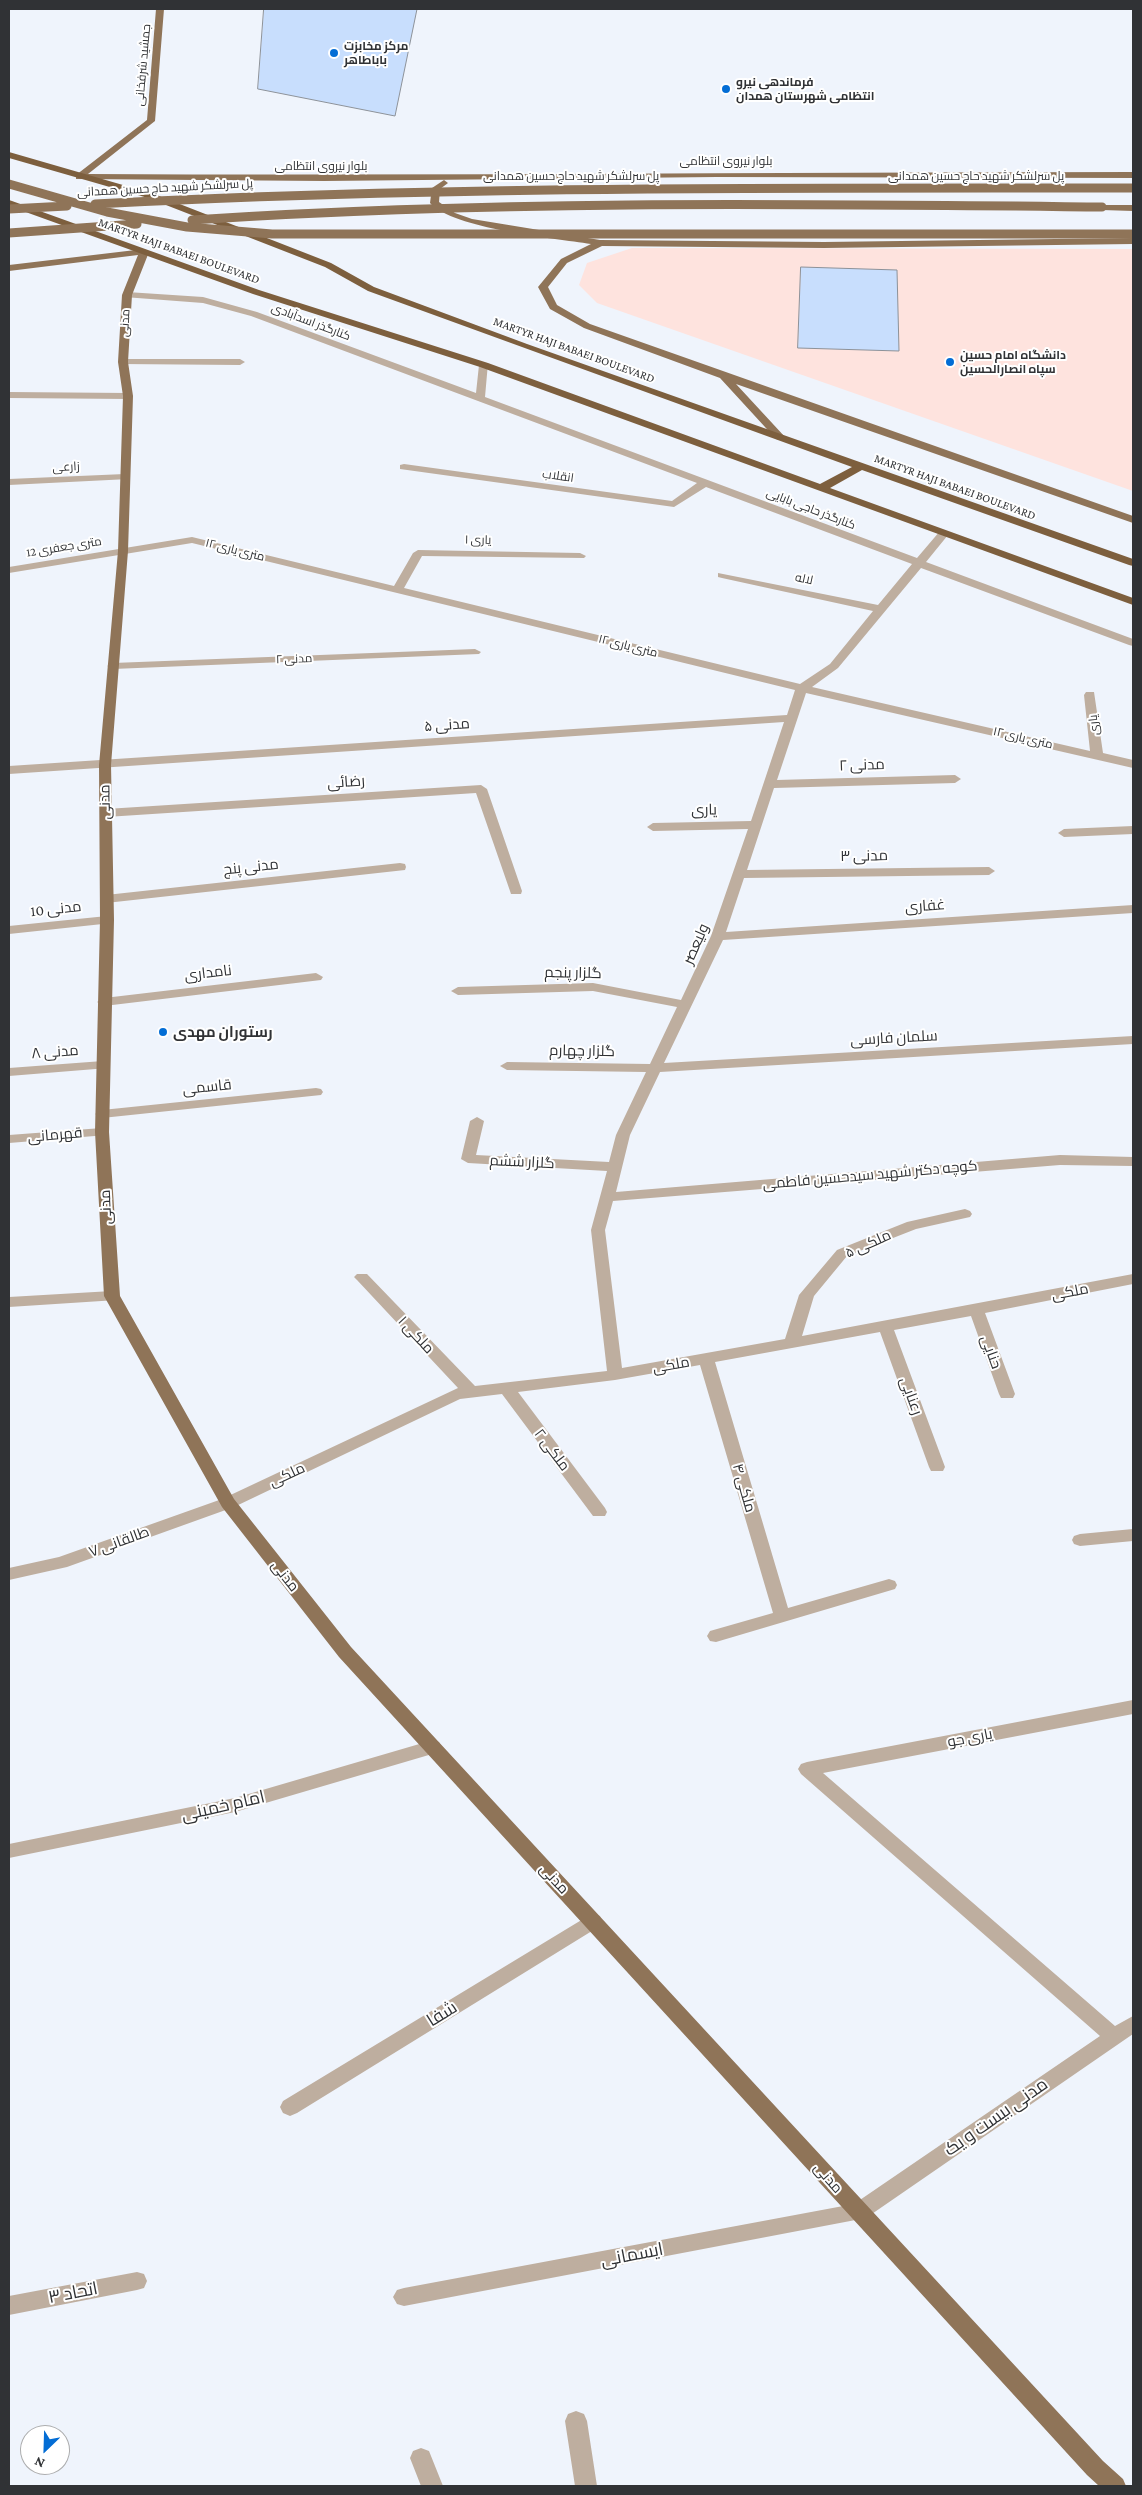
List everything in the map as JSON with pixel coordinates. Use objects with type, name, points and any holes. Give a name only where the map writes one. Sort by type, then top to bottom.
[{"type":"highway","name":"MARTYR HAJI BABAEI BOULEVARD","points":[[9,155],[79,177],[151,196],[328,265],[371,289],[780,438],[1133,563]]},
{"type":"highway","name":"MARTYR HAJI BABAEI BOULEVARD","points":[[9,203],[256,292],[484,365],[1133,602]]},
{"type":"highway","points":[[821,488],[861,466]]},
{"type":"main road","name":"جمشید شرفخانی","points":[[79,177],[151,122],[160,9]]},
{"type":"main road","name":"بلوار نیروی انتظامی","points":[[79,177],[167,176],[231,179],[717,174],[1133,176]]},
{"type":"main road","points":[[457,177],[436,188],[434,194],[434,203],[452,215],[471,221],[600,243],[824,245],[1133,241]]},
{"type":"main road","points":[[9,184],[107,212],[187,227],[272,234],[1133,234]]},
{"type":"main road","name":"پل سرلشکر شهید حاج حسین همدانی","points":[[9,209],[290,193],[448,189],[571,187],[1133,188]]},
{"type":"main road","name":"پل سرلشکر شهید حاج حسین همدانی","points":[[9,234],[342,210],[600,204],[1133,208]]},
{"type":"main road","points":[[600,243],[564,261],[543,287],[553,306],[587,326],[723,376],[1133,520]]},
{"type":"main road","points":[[9,268],[144,252]]},
{"type":"main road","name":"مدنی","points":[[144,252],[127,295],[123,362],[128,396],[123,550],[105,765],[107,920],[102,1132],[112,1296],[228,1503],[345,1652],[1095,2468],[1114,2486]]},
{"type":"main road","points":[[723,376],[780,438]]},
{"type":"street","name":"کنارگذر اسدآبادی","points":[[127,295],[203,300],[254,314],[480,400]]},
{"type":"street","points":[[123,362],[240,362]]},
{"type":"street","points":[[480,400],[484,365]]},
{"type":"street","points":[[9,395],[128,396]]},
{"type":"street","name":"کنارگذر حاجی بابایی","points":[[480,400],[1133,643]]},
{"type":"street","name":"انقلاب","points":[[404,467],[674,504],[703,484]]},
{"type":"street","name":"زارعی","points":[[9,482],[125,477]]},
{"type":"street","points":[[802,688],[834,666],[944,533]]},
{"type":"street","name":"۱۲ متری یاری","points":[[123,550],[192,540],[802,688],[1133,764]]},
{"type":"street","name":"12 متری جعفری","points":[[9,570],[123,550]]},
{"type":"street","name":"یاری ۱","points":[[397,590],[418,553],[580,556]]},
{"type":"street","name":"لاله","points":[[722,575],[880,609]]},
{"type":"street","name":"مدنی ۲","points":[[114,666],[475,652]]},
{"type":"street","name":"ولیعصر","points":[[615,1375],[598,1230],[623,1135],[718,936],[802,688]]},
{"type":"street","name":"یاری","points":[[1090,695],[1097,755]]},
{"type":"street","name":"مدنی ۵","points":[[9,770],[792,718]]},
{"type":"street","name":"مدنی ۲","points":[[770,784],[955,779]]},
{"type":"street","name":"رضائی","points":[[106,813],[481,789],[516,891]]},
{"type":"street","name":"یاری","points":[[653,827],[756,825]]},
{"type":"street","points":[[1064,833],[1133,830]]},
{"type":"street","name":"مدنی پنج","points":[[106,899],[400,867]]},
{"type":"street","name":"مدنی ۳","points":[[739,874],[989,871]]},
{"type":"street","name":"غفاری","points":[[718,936],[1133,909]]},
{"type":"street","name":"مدنی 10","points":[[9,930],[107,920]]},
{"type":"street","name":"نامداری","points":[[104,1002],[316,977]]},
{"type":"street","name":"گلزار پنجم","points":[[458,991],[592,987],[686,1005]]},
{"type":"street","name":"سلمان فارسی","points":[[656,1068],[1133,1040]]},
{"type":"street","name":"مدنی ۸","points":[[9,1072],[103,1065]]},
{"type":"street","name":"گلزار چهارم","points":[[507,1066],[656,1068]]},
{"type":"street","name":"قاسمی","points":[[102,1114],[316,1092]]},
{"type":"street","name":"گلزار ششم","points":[[477,1121],[468,1159],[615,1166]]},
{"type":"street","name":"قهرمانی","points":[[9,1139],[102,1132]]},
{"type":"street","name":"کوچه دکتر شهید سیدحسین فاطمی","points":[[607,1197],[1060,1160],[1133,1162]]},
{"type":"street","name":"ملکی ۵","points":[[792,1342],[807,1295],[842,1252],[912,1225],[965,1214]]},
{"type":"street","name":"ملکی ۱","points":[[362,1277],[471,1392]]},
{"type":"street","name":"ملکی","points":[[228,1503],[457,1394],[615,1375],[976,1310],[1133,1279]]},
{"type":"street","points":[[9,1302],[112,1296]]},
{"type":"street","name":"حنایی","points":[[976,1310],[1007,1394]]},
{"type":"street","name":"رعنایی","points":[[885,1325],[937,1467]]},
{"type":"street","name":"ملکی ۴","points":[[706,1359],[782,1616]]},
{"type":"street","name":"ملکی ۲","points":[[506,1388],[598,1512]]},
{"type":"street","name":"طالقانی ۷","points":[[9,1574],[61,1563],[228,1503]]},
{"type":"street","points":[[1080,1540],[1133,1535]]},
{"type":"street","points":[[716,1636],[889,1584]]},
{"type":"street","name":"یاری جو","points":[[1113,2036],[807,1769],[1133,1707]]},
{"type":"street","name":"امام خمینی","points":[[9,1851],[235,1804],[434,1747]]},
{"type":"street","name":"شفا","points":[[290,2108],[593,1921]]},
{"type":"street","name":"مدنی بیست و یک","points":[[860,2212],[1133,2024]]},
{"type":"street","name":"ایسمانی","points":[[404,2297],[860,2212]]},
{"type":"street","name":"اتحاد ۳","points":[[9,2306],[137,2281]]},
{"type":"street","points":[[576,2421],[586,2486]]},
{"type":"street","points":[[421,2458],[432,2486]]},
{"type":"shaded area","name":"دانشگاه امام حسین سپاه انصارالحسین","points":[[632,248],[1133,249],[1133,491],[597,303],[579,285],[587,263]]},
{"type":"building","name":"مرکز مخابزت باباطاهر","points":[[264,9],[417,9],[395,116],[258,89]]},
{"type":"building","points":[[801,267],[897,270],[899,351],[798,348]]},
{"type":"place","name":"مرکز مخابزت باباطاهر","points":[[334,53]]},
{"type":"place","name":"فرماندهی نیرو انتظامی شهرستان همدان","points":[[726,89]]},
{"type":"place","name":"دانشگاه امام حسین سپاه انصارالحسین","points":[[950,362]]},
{"type":"place","name":"رستوران مهدی","points":[[163,1032]]}]
